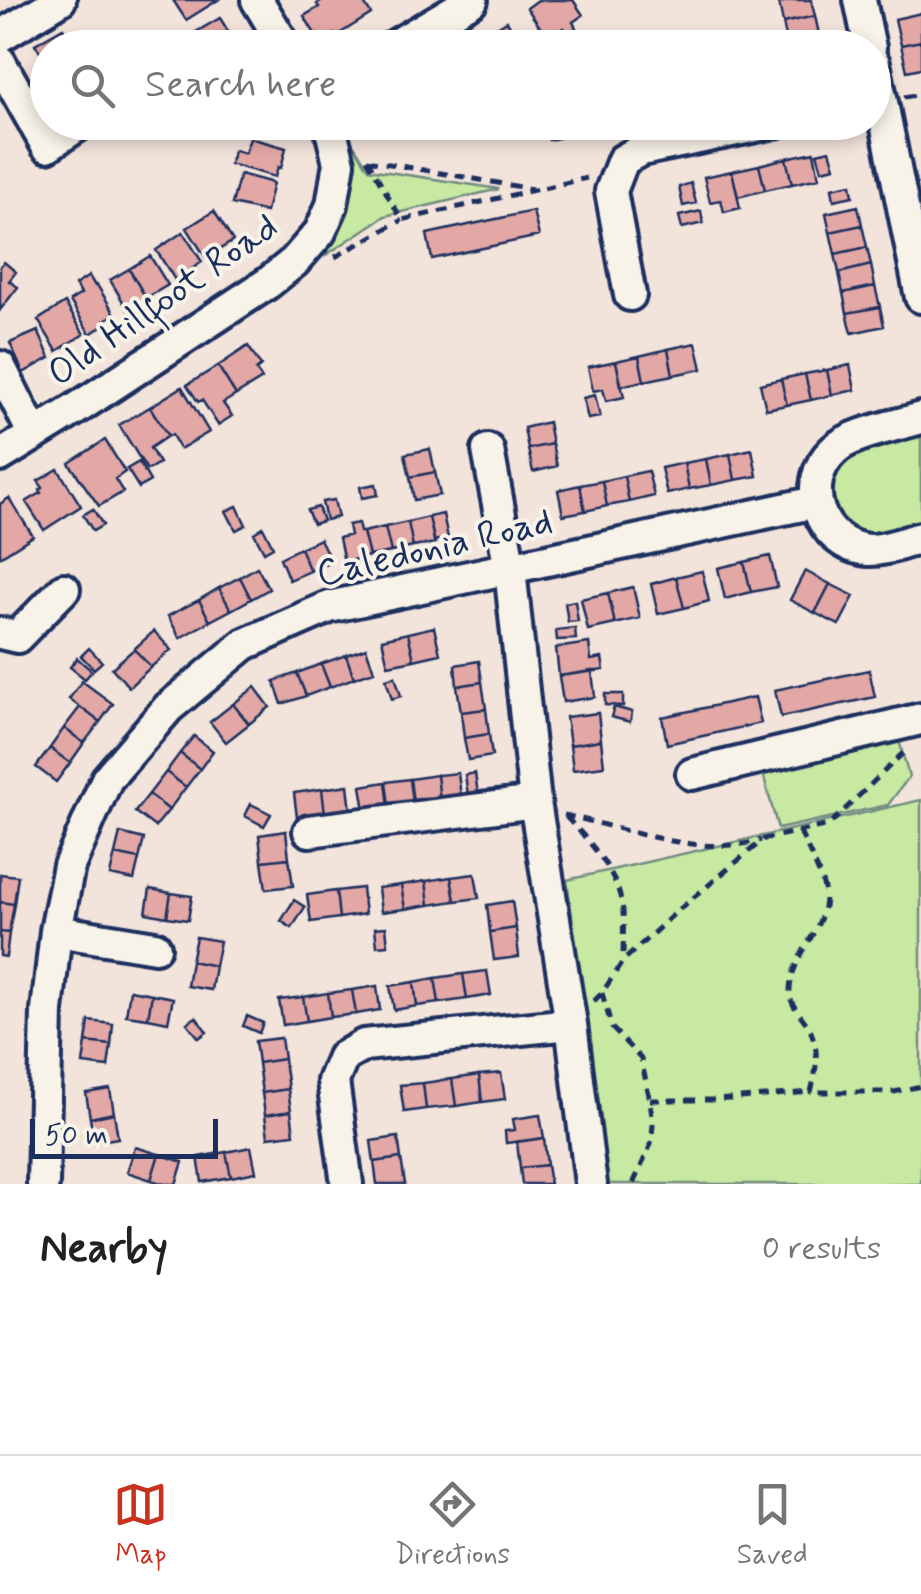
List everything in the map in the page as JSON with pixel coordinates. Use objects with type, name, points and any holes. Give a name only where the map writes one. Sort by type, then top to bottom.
[{"type":"street","points":[[0,36],[60,0]]},
{"type":"street","points":[[258,0],[276,30]]},
{"type":"street","points":[[421,30],[472,0]]},
{"type":"street","points":[[860,0],[866,30]]},
{"type":"street","points":[[0,62],[30,116]]},
{"type":"street","name":"Old Hillfoot Road","points":[[0,456],[268,283],[294,262],[320,232],[332,205],[339,163],[333,140]]},
{"type":"street","points":[[630,295],[611,191],[622,160],[641,150],[689,140]]},
{"type":"street","points":[[886,140],[921,297]]},
{"type":"street","points":[[0,368],[34,435]]},
{"type":"street","points":[[921,418],[846,441],[835,449],[817,478],[816,502],[827,527],[849,545],[873,550],[921,538]]},
{"type":"street","points":[[489,450],[510,570],[535,802],[571,1024],[590,1184]]},
{"type":"street","name":"Caledonia Road","points":[[43,1184],[47,1011],[68,866],[107,779],[168,708],[245,644],[328,607],[816,502]]},
{"type":"street","points":[[0,634],[18,637],[64,590]]},
{"type":"street","points":[[692,774],[917,731]]},
{"type":"street","points":[[310,832],[535,802]]},
{"type":"street","points":[[56,931],[155,948]]},
{"type":"street","points":[[347,1184],[333,1081],[343,1057],[364,1045],[571,1024]]},
{"type":"path","points":[[360,148],[402,220]]},
{"type":"path","points":[[368,160],[536,190]]},
{"type":"path","points":[[334,258],[402,220],[619,171]]},
{"type":"path","points":[[623,961],[623,910],[616,882],[596,848],[564,815],[686,844],[744,845],[800,832],[829,825],[917,731]]},
{"type":"path","points":[[800,832],[825,893],[824,911],[789,986],[790,1000],[811,1031],[818,1061],[811,1092]]},
{"type":"path","points":[[571,1024],[602,993],[623,961],[764,839]]},
{"type":"path","points":[[602,993],[612,1028],[641,1059],[650,1100],[651,1144],[634,1184]]},
{"type":"path","points":[[650,1100],[894,1092],[921,1086]]},
{"type":"green space","points":[[349,140],[369,169],[499,189],[385,216],[326,255],[354,175]]},
{"type":"green space","points":[[921,434],[921,523],[873,533],[844,519],[833,498],[836,474],[843,463],[867,448]]},
{"type":"green space","points":[[899,740],[909,777],[888,805],[778,829],[761,766]]},
{"type":"green space","points":[[921,800],[921,1184],[608,1184],[567,880]]},
{"type":"building","points":[[173,0],[218,0],[186,20]]},
{"type":"building","points":[[323,0],[362,0],[371,14],[346,30],[313,30],[304,16],[319,7],[317,4]]},
{"type":"building","points":[[538,0],[573,0],[583,15],[573,22],[573,30],[542,30],[527,8]]},
{"type":"building","points":[[811,0],[815,16],[783,23],[779,3]]},
{"type":"building","points":[[921,13],[921,41],[901,45],[895,19]]},
{"type":"building","points":[[815,16],[818,30],[784,30],[783,23]]},
{"type":"building","points":[[220,18],[227,30],[200,30]]},
{"type":"building","points":[[507,21],[512,30],[492,30]]},
{"type":"building","points":[[921,41],[921,68],[907,71],[901,45]]},
{"type":"building","points":[[249,140],[286,148],[275,177],[230,164],[234,150],[245,153]]},
{"type":"building","points":[[830,150],[835,167],[822,170],[817,153]]},
{"type":"building","points":[[814,152],[819,178],[792,184],[786,158]]},
{"type":"building","points":[[786,158],[792,184],[765,190],[759,165]]},
{"type":"building","points":[[759,165],[765,190],[738,197],[732,171]]},
{"type":"building","points":[[732,171],[740,208],[724,212],[721,200],[710,202],[704,177]]},
{"type":"building","points":[[240,174],[273,183],[266,212],[232,204]]},
{"type":"building","points":[[691,183],[696,203],[683,206],[679,187]]},
{"type":"building","points":[[851,184],[853,196],[834,200],[832,188]]},
{"type":"building","points":[[858,206],[862,225],[830,232],[826,213]]},
{"type":"building","points":[[214,211],[233,241],[206,258],[187,228]]},
{"type":"building","points":[[533,211],[539,236],[432,259],[427,234]]},
{"type":"building","points":[[701,211],[703,223],[682,228],[679,216]]},
{"type":"building","points":[[862,225],[867,247],[835,254],[830,232]]},
{"type":"building","points":[[183,232],[202,262],[175,280],[156,250]]},
{"type":"building","points":[[867,247],[871,265],[839,273],[835,254]]},
{"type":"building","points":[[150,256],[168,285],[146,298],[129,269]]},
{"type":"building","points":[[4,262],[16,272],[9,281],[18,287],[0,310],[0,266]]},
{"type":"building","points":[[871,265],[875,286],[843,293],[839,273]]},
{"type":"building","points":[[129,269],[146,298],[128,310],[110,280]]},
{"type":"building","points":[[89,276],[115,314],[90,334],[70,301],[81,294],[75,285]]},
{"type":"building","points":[[875,286],[880,307],[847,313],[843,293]]},
{"type":"building","points":[[65,303],[84,334],[57,351],[38,320]]},
{"type":"building","points":[[880,307],[884,326],[852,333],[847,313]]},
{"type":"building","points":[[38,331],[50,358],[23,373],[10,343]]},
{"type":"building","points":[[696,343],[702,369],[673,375],[668,349]]},
{"type":"building","points":[[248,346],[261,366],[256,370],[262,379],[236,395],[218,366]]},
{"type":"building","points":[[668,349],[673,375],[644,381],[639,356]]},
{"type":"building","points":[[639,356],[644,381],[621,386],[616,361]]},
{"type":"building","points":[[616,361],[624,397],[606,401],[603,389],[593,391],[588,367]]},
{"type":"building","points":[[850,365],[855,390],[832,395],[827,370]]},
{"type":"building","points":[[218,366],[236,395],[223,403],[232,416],[218,425],[187,385]]},
{"type":"building","points":[[827,370],[832,395],[811,400],[805,374]]},
{"type":"building","points":[[805,374],[811,400],[787,405],[781,379]]},
{"type":"building","points":[[781,379],[787,405],[766,409],[760,384]]},
{"type":"building","points":[[182,387],[209,432],[180,449],[150,407]]},
{"type":"building","points":[[595,395],[600,417],[588,419],[583,398]]},
{"type":"building","points":[[150,407],[168,436],[150,448],[159,463],[147,470],[119,425]]},
{"type":"building","points":[[548,422],[552,444],[528,449],[524,428]]},
{"type":"building","points":[[105,440],[125,472],[115,479],[123,492],[99,506],[69,463]]},
{"type":"building","points":[[552,444],[557,466],[533,472],[528,449]]},
{"type":"building","points":[[430,449],[435,472],[410,477],[405,454]]},
{"type":"building","points":[[752,449],[757,476],[735,480],[730,454]]},
{"type":"building","points":[[730,454],[735,480],[711,485],[706,459]]},
{"type":"building","points":[[706,459],[711,485],[689,489],[684,463]]},
{"type":"building","points":[[139,462],[150,481],[139,488],[127,469]]},
{"type":"building","points":[[684,463],[689,489],[667,494],[661,468]]},
{"type":"building","points":[[58,469],[81,506],[44,530],[26,502],[41,493],[43,488],[38,481]]},
{"type":"building","points":[[648,471],[654,496],[629,502],[624,476]]},
{"type":"building","points":[[435,472],[440,495],[414,500],[410,477]]},
{"type":"building","points":[[624,476],[629,502],[607,506],[602,481]]},
{"type":"building","points":[[602,481],[607,506],[585,511],[580,485]]},
{"type":"building","points":[[376,484],[378,495],[362,498],[360,487]]},
{"type":"building","points":[[580,485],[585,511],[563,515],[558,490]]},
{"type":"building","points":[[9,498],[33,536],[0,557],[0,504]]},
{"type":"building","points":[[334,500],[338,517],[326,520],[322,502]]},
{"type":"building","points":[[237,506],[246,525],[236,530],[226,511]]},
{"type":"building","points":[[318,507],[323,521],[313,524],[307,510]]},
{"type":"building","points":[[93,509],[103,525],[93,531],[83,515]]},
{"type":"building","points":[[443,514],[448,538],[434,541],[429,517]]},
{"type":"building","points":[[429,517],[435,543],[413,547],[408,522]]},
{"type":"building","points":[[408,522],[413,547],[391,552],[385,527]]},
{"type":"building","points":[[358,523],[369,556],[344,562],[339,538],[350,535],[348,525]]},
{"type":"building","points":[[263,527],[273,547],[264,552],[254,533]]},
{"type":"building","points":[[385,527],[391,552],[369,556],[363,532]]},
{"type":"building","points":[[320,539],[331,561],[310,571],[300,548]]},
{"type":"building","points":[[300,548],[310,571],[289,580],[280,558]]},
{"type":"building","points":[[770,556],[777,587],[751,592],[744,562]]},
{"type":"building","points":[[744,562],[751,592],[725,599],[718,568]]},
{"type":"building","points":[[257,567],[269,589],[251,599],[240,577]]},
{"type":"building","points":[[702,571],[709,601],[684,608],[676,577]]},
{"type":"building","points":[[805,571],[830,584],[815,613],[790,600]]},
{"type":"building","points":[[240,577],[251,599],[231,610],[219,588]]},
{"type":"building","points":[[676,577],[684,608],[658,614],[651,584]]},
{"type":"building","points":[[830,584],[854,596],[839,625],[815,613]]},
{"type":"building","points":[[633,587],[640,618],[615,624],[608,593]]},
{"type":"building","points":[[219,588],[231,610],[210,621],[199,600]]},
{"type":"building","points":[[608,593],[615,624],[588,630],[581,599]]},
{"type":"building","points":[[199,600],[210,621],[180,638],[168,616]]},
{"type":"building","points":[[575,601],[578,621],[568,622],[565,603]]},
{"type":"building","points":[[434,627],[440,654],[414,660],[408,633]]},
{"type":"building","points":[[575,628],[576,639],[557,640],[556,630]]},
{"type":"building","points":[[154,631],[171,650],[151,667],[134,649]]},
{"type":"building","points":[[408,633],[414,660],[388,665],[382,639]]},
{"type":"building","points":[[589,643],[591,660],[602,658],[604,670],[559,676],[556,648]]},
{"type":"building","points":[[89,648],[102,662],[94,669],[81,656]]},
{"type":"building","points":[[366,648],[374,671],[354,678],[346,655]]},
{"type":"building","points":[[134,649],[151,667],[129,687],[112,668]]},
{"type":"building","points":[[346,655],[354,678],[330,687],[321,664]]},
{"type":"building","points":[[77,658],[92,671],[85,679],[70,667]]},
{"type":"building","points":[[479,661],[482,682],[457,686],[455,665]]},
{"type":"building","points":[[321,664],[330,687],[306,696],[297,673]]},
{"type":"building","points":[[869,670],[875,697],[781,717],[775,690]]},
{"type":"building","points":[[592,671],[595,697],[563,702],[559,676]]},
{"type":"building","points":[[297,673],[306,696],[282,704],[274,681]]},
{"type":"building","points":[[395,676],[401,696],[392,699],[386,679]]},
{"type":"building","points":[[82,681],[113,704],[100,722],[69,699]]},
{"type":"building","points":[[482,682],[486,709],[461,712],[457,686]]},
{"type":"building","points":[[255,687],[270,707],[249,724],[233,704]]},
{"type":"building","points":[[605,694],[623,694],[623,706],[605,705]]},
{"type":"building","points":[[755,697],[761,723],[667,744],[662,717]]},
{"type":"building","points":[[233,704],[249,724],[226,742],[210,722]]},
{"type":"building","points":[[80,707],[100,722],[84,743],[64,728]]},
{"type":"building","points":[[614,707],[632,712],[630,722],[611,717]]},
{"type":"building","points":[[486,709],[489,734],[464,738],[461,712]]},
{"type":"building","points":[[598,713],[601,740],[570,745],[566,717]]},
{"type":"building","points":[[64,728],[84,743],[70,763],[50,748]]},
{"type":"building","points":[[489,734],[492,756],[468,760],[464,738]]},
{"type":"building","points":[[194,736],[213,751],[200,769],[180,753]]},
{"type":"building","points":[[601,740],[604,766],[573,770],[570,745]]},
{"type":"building","points":[[50,748],[70,763],[56,782],[36,767]]},
{"type":"building","points":[[180,753],[200,769],[186,787],[166,772]]},
{"type":"building","points":[[166,772],[186,787],[169,810],[149,794]]},
{"type":"building","points":[[458,773],[461,797],[440,800],[437,775]]},
{"type":"building","points":[[475,773],[478,794],[468,795],[465,775]]},
{"type":"building","points":[[437,775],[440,800],[413,803],[410,779]]},
{"type":"building","points":[[410,779],[413,803],[389,806],[386,782]]},
{"type":"building","points":[[386,782],[389,806],[365,810],[361,786]]},
{"type":"building","points":[[348,785],[351,811],[325,814],[322,789]]},
{"type":"building","points":[[322,789],[325,814],[297,818],[294,793]]},
{"type":"building","points":[[149,794],[169,810],[155,827],[135,812]]},
{"type":"building","points":[[251,804],[271,814],[264,826],[245,816]]},
{"type":"building","points":[[286,831],[289,858],[262,861],[259,835]]},
{"type":"building","points":[[120,833],[144,839],[139,859],[115,854]]},
{"type":"building","points":[[115,854],[139,859],[134,880],[110,875]]},
{"type":"building","points":[[289,858],[293,886],[266,889],[262,861]]},
{"type":"building","points":[[0,874],[18,876],[14,904],[0,902]]},
{"type":"building","points":[[475,874],[479,898],[455,901],[451,877]]},
{"type":"building","points":[[451,877],[455,901],[429,905],[426,881]]},
{"type":"building","points":[[426,881],[429,905],[405,909],[401,885]]},
{"type":"building","points":[[401,885],[405,909],[381,912],[378,888]]},
{"type":"building","points":[[362,888],[365,914],[339,918],[336,891]]},
{"type":"building","points":[[150,889],[171,893],[167,917],[146,913]]},
{"type":"building","points":[[336,891],[339,918],[311,922],[307,895]]},
{"type":"building","points":[[171,893],[192,896],[188,920],[167,917]]},
{"type":"building","points":[[294,900],[305,907],[292,928],[281,921]]},
{"type":"building","points":[[512,901],[516,928],[490,932],[487,905]]},
{"type":"building","points":[[0,902],[14,904],[9,933],[0,932]]},
{"type":"building","points":[[386,927],[388,945],[377,946],[375,928]]},
{"type":"building","points":[[516,928],[519,957],[494,960],[490,932]]},
{"type":"building","points":[[0,932],[9,933],[6,957],[0,956]]},
{"type":"building","points":[[196,937],[220,941],[215,966],[191,961]]},
{"type":"building","points":[[191,961],[215,966],[211,990],[187,986]]},
{"type":"building","points":[[487,971],[491,995],[467,999],[463,974]]},
{"type":"building","points":[[463,974],[467,999],[439,1003],[435,978]]},
{"type":"building","points":[[435,978],[439,1003],[417,1006],[414,982]]},
{"type":"building","points":[[414,982],[417,1006],[394,1010],[390,986]]},
{"type":"building","points":[[377,986],[380,1010],[356,1014],[352,990]]},
{"type":"building","points":[[130,990],[152,994],[148,1018],[126,1015]]},
{"type":"building","points":[[352,990],[356,1014],[331,1017],[328,993]]},
{"type":"building","points":[[328,993],[331,1017],[307,1021],[303,997]]},
{"type":"building","points":[[152,994],[173,998],[168,1022],[148,1018]]},
{"type":"building","points":[[303,997],[307,1021],[283,1025],[279,1000]]},
{"type":"building","points":[[247,1016],[263,1023],[259,1033],[243,1026]]},
{"type":"building","points":[[196,1017],[207,1032],[199,1038],[187,1023]]},
{"type":"building","points":[[89,1021],[113,1024],[111,1045],[86,1042]]},
{"type":"building","points":[[281,1038],[284,1059],[258,1063],[255,1041]]},
{"type":"building","points":[[86,1042],[111,1045],[108,1067],[83,1064]]},
{"type":"building","points":[[284,1059],[288,1089],[262,1093],[258,1063]]},
{"type":"building","points":[[501,1073],[505,1099],[482,1102],[479,1075]]},
{"type":"building","points":[[479,1075],[482,1102],[456,1106],[452,1079]]},
{"type":"building","points":[[452,1079],[456,1106],[426,1109],[423,1083]]},
{"type":"building","points":[[423,1083],[426,1109],[404,1112],[400,1085]]},
{"type":"building","points":[[110,1089],[114,1113],[90,1118],[86,1093]]},
{"type":"building","points":[[288,1089],[291,1111],[265,1115],[262,1093]]},
{"type":"building","points":[[291,1111],[294,1134],[268,1137],[265,1115]]},
{"type":"building","points":[[114,1113],[118,1138],[94,1142],[90,1118]]},
{"type":"building","points":[[540,1115],[544,1138],[506,1143],[505,1131],[515,1130],[513,1119]]},
{"type":"building","points":[[398,1137],[401,1158],[374,1162],[371,1141]]},
{"type":"building","points":[[544,1138],[547,1165],[520,1168],[517,1142]]},
{"type":"building","points":[[135,1147],[159,1154],[151,1180],[127,1172]]},
{"type":"building","points":[[251,1147],[256,1172],[231,1177],[226,1152]]},
{"type":"building","points":[[226,1152],[231,1177],[202,1182],[198,1157]]},
{"type":"building","points":[[159,1154],[183,1162],[176,1184],[151,1180]]},
{"type":"building","points":[[401,1158],[405,1184],[377,1184],[374,1162]]},
{"type":"building","points":[[547,1165],[550,1184],[522,1184],[520,1168]]}]
